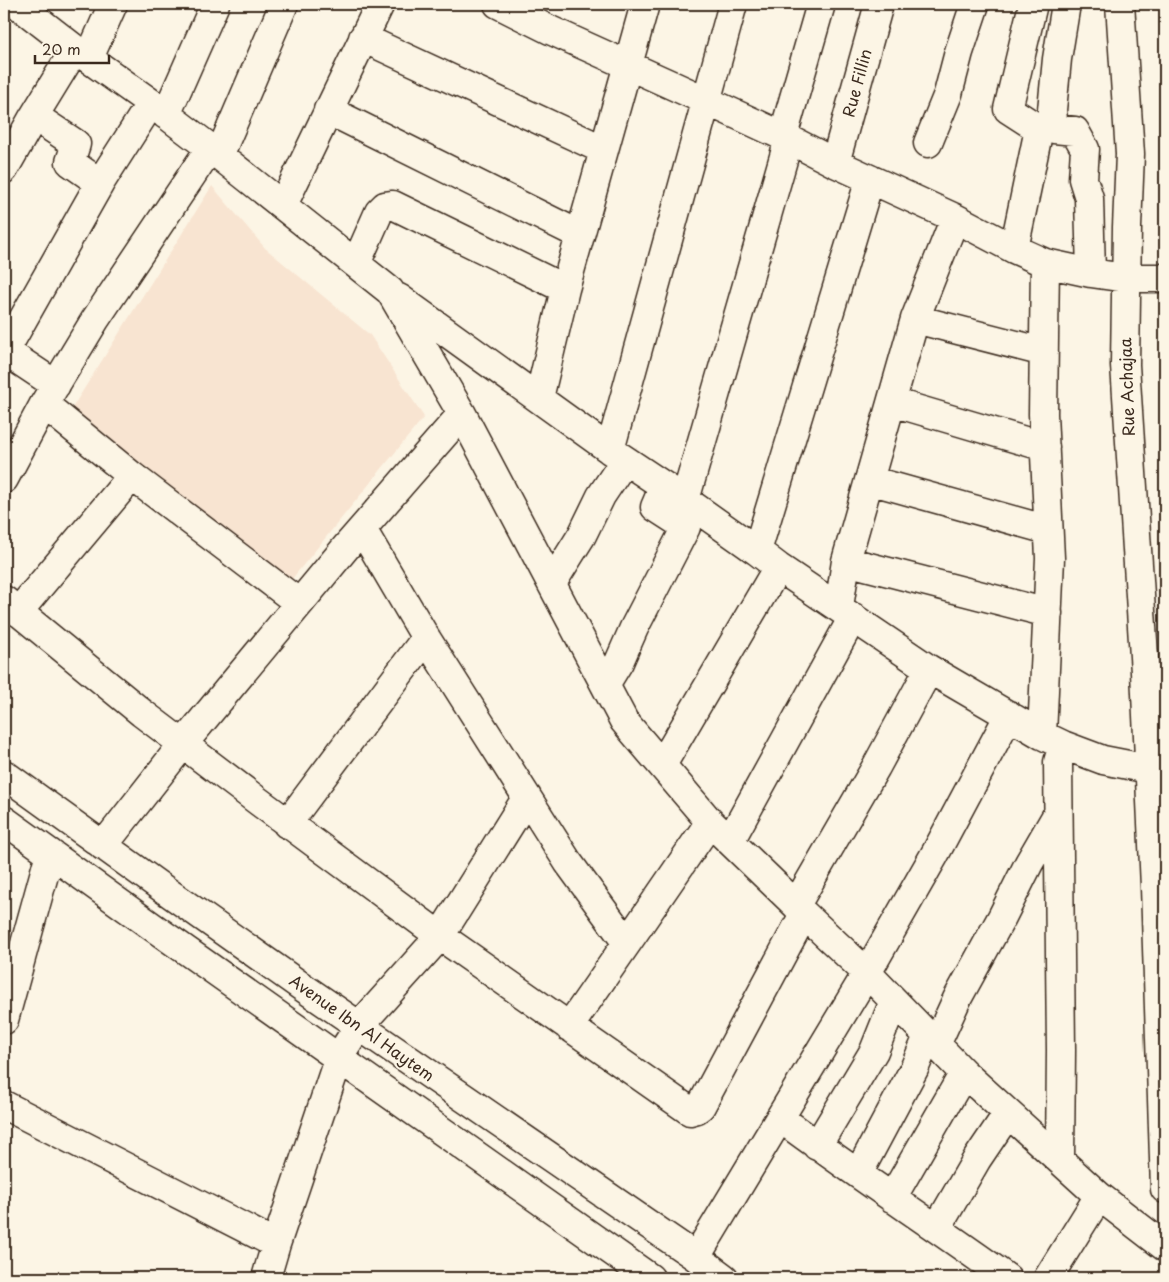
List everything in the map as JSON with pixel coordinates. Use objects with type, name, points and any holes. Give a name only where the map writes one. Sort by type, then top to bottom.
[{"type":"street","points":[[19,4],[215,152],[390,291],[618,455],[929,669],[1052,740],[1103,760],[1157,769]]},
{"type":"street","points":[[4,169],[34,116],[82,53],[113,4]]},
{"type":"street","points":[[215,4],[159,109],[100,183],[4,352],[50,394],[132,476],[299,603]]},
{"type":"street","points":[[4,479],[50,394],[95,320],[215,152],[284,4]]},
{"type":"street","points":[[282,205],[380,4]]},
{"type":"street","points":[[498,4],[955,218],[1045,263],[1126,278],[1165,278]]},
{"type":"street","points":[[539,398],[565,289],[645,4]]},
{"type":"street","points":[[552,583],[582,535],[618,455],[733,4]]},
{"type":"street","points":[[606,686],[686,527],[655,507],[674,493],[786,138],[821,4]]},
{"type":"street","name":"Rue Fillin","points":[[835,163],[879,4]]},
{"type":"street","points":[[928,143],[948,94],[959,52],[975,4]]},
{"type":"street","points":[[1014,249],[1039,130],[1008,109],[1033,4]]},
{"type":"street","points":[[1066,4],[1057,59],[1052,110],[1054,129],[1075,131],[1085,149],[1083,179],[1089,198],[1091,273]]},
{"type":"street","name":"Rue Achajaa","points":[[1120,4],[1130,154],[1125,365],[1145,672],[1157,769],[1165,1189]]},
{"type":"street","points":[[363,38],[604,150]]},
{"type":"street","points":[[328,110],[580,235]]},
{"type":"street","points":[[34,116],[76,144],[70,162],[100,183]]},
{"type":"street","points":[[662,765],[767,559],[870,179]]},
{"type":"street","points":[[356,264],[379,212],[385,206],[393,205],[565,289]]},
{"type":"street","points":[[730,841],[846,612],[846,561],[915,319],[955,218]]},
{"type":"street","points":[[1045,263],[1043,414],[1050,558],[1048,613],[1052,740],[1058,762],[1061,1050],[1060,1159]]},
{"type":"street","points":[[390,291],[462,414],[624,721],[710,822],[866,973],[964,1072],[1099,1196],[1165,1248]]},
{"type":"street","points":[[915,319],[1044,352]]},
{"type":"street","points":[[892,402],[1045,447]]},
{"type":"street","points":[[103,846],[183,744],[299,603],[462,414]]},
{"type":"street","points":[[132,476],[11,606],[142,714],[288,824],[440,936],[690,1111],[701,1106],[710,1091],[800,910],[929,669]]},
{"type":"street","points":[[869,480],[1048,530]]},
{"type":"street","points":[[362,529],[426,638],[568,862],[628,943]]},
{"type":"street","points":[[846,561],[1048,613]]},
{"type":"street","points":[[288,824],[426,638]]},
{"type":"street","points":[[696,1257],[935,854],[1009,715]]},
{"type":"street","name":"Avenue Ibn Al Haytem","points":[[4,774],[103,846],[360,1026],[724,1278]]},
{"type":"street","points":[[266,1278],[339,1057],[360,1026],[440,936],[527,797]]},
{"type":"street","points":[[858,1174],[914,1069],[957,999],[1058,812]]},
{"type":"street","points":[[4,820],[650,1278]]},
{"type":"street","points":[[569,1027],[710,822]]},
{"type":"street","points":[[4,1020],[50,853]]},
{"type":"street","points":[[817,1146],[874,1051],[894,1001]]},
{"type":"street","points":[[892,1198],[964,1072]]},
{"type":"street","points":[[4,1105],[276,1244]]},
{"type":"street","points":[[937,1228],[977,1159],[1008,1113]]},
{"type":"street","points":[[780,1118],[817,1146],[1007,1278]]},
{"type":"street","points":[[1048,1278],[1099,1196]]},
{"type":"shaded area","points":[[212,186],[265,248],[370,335],[424,417],[287,585],[72,408]]}]
